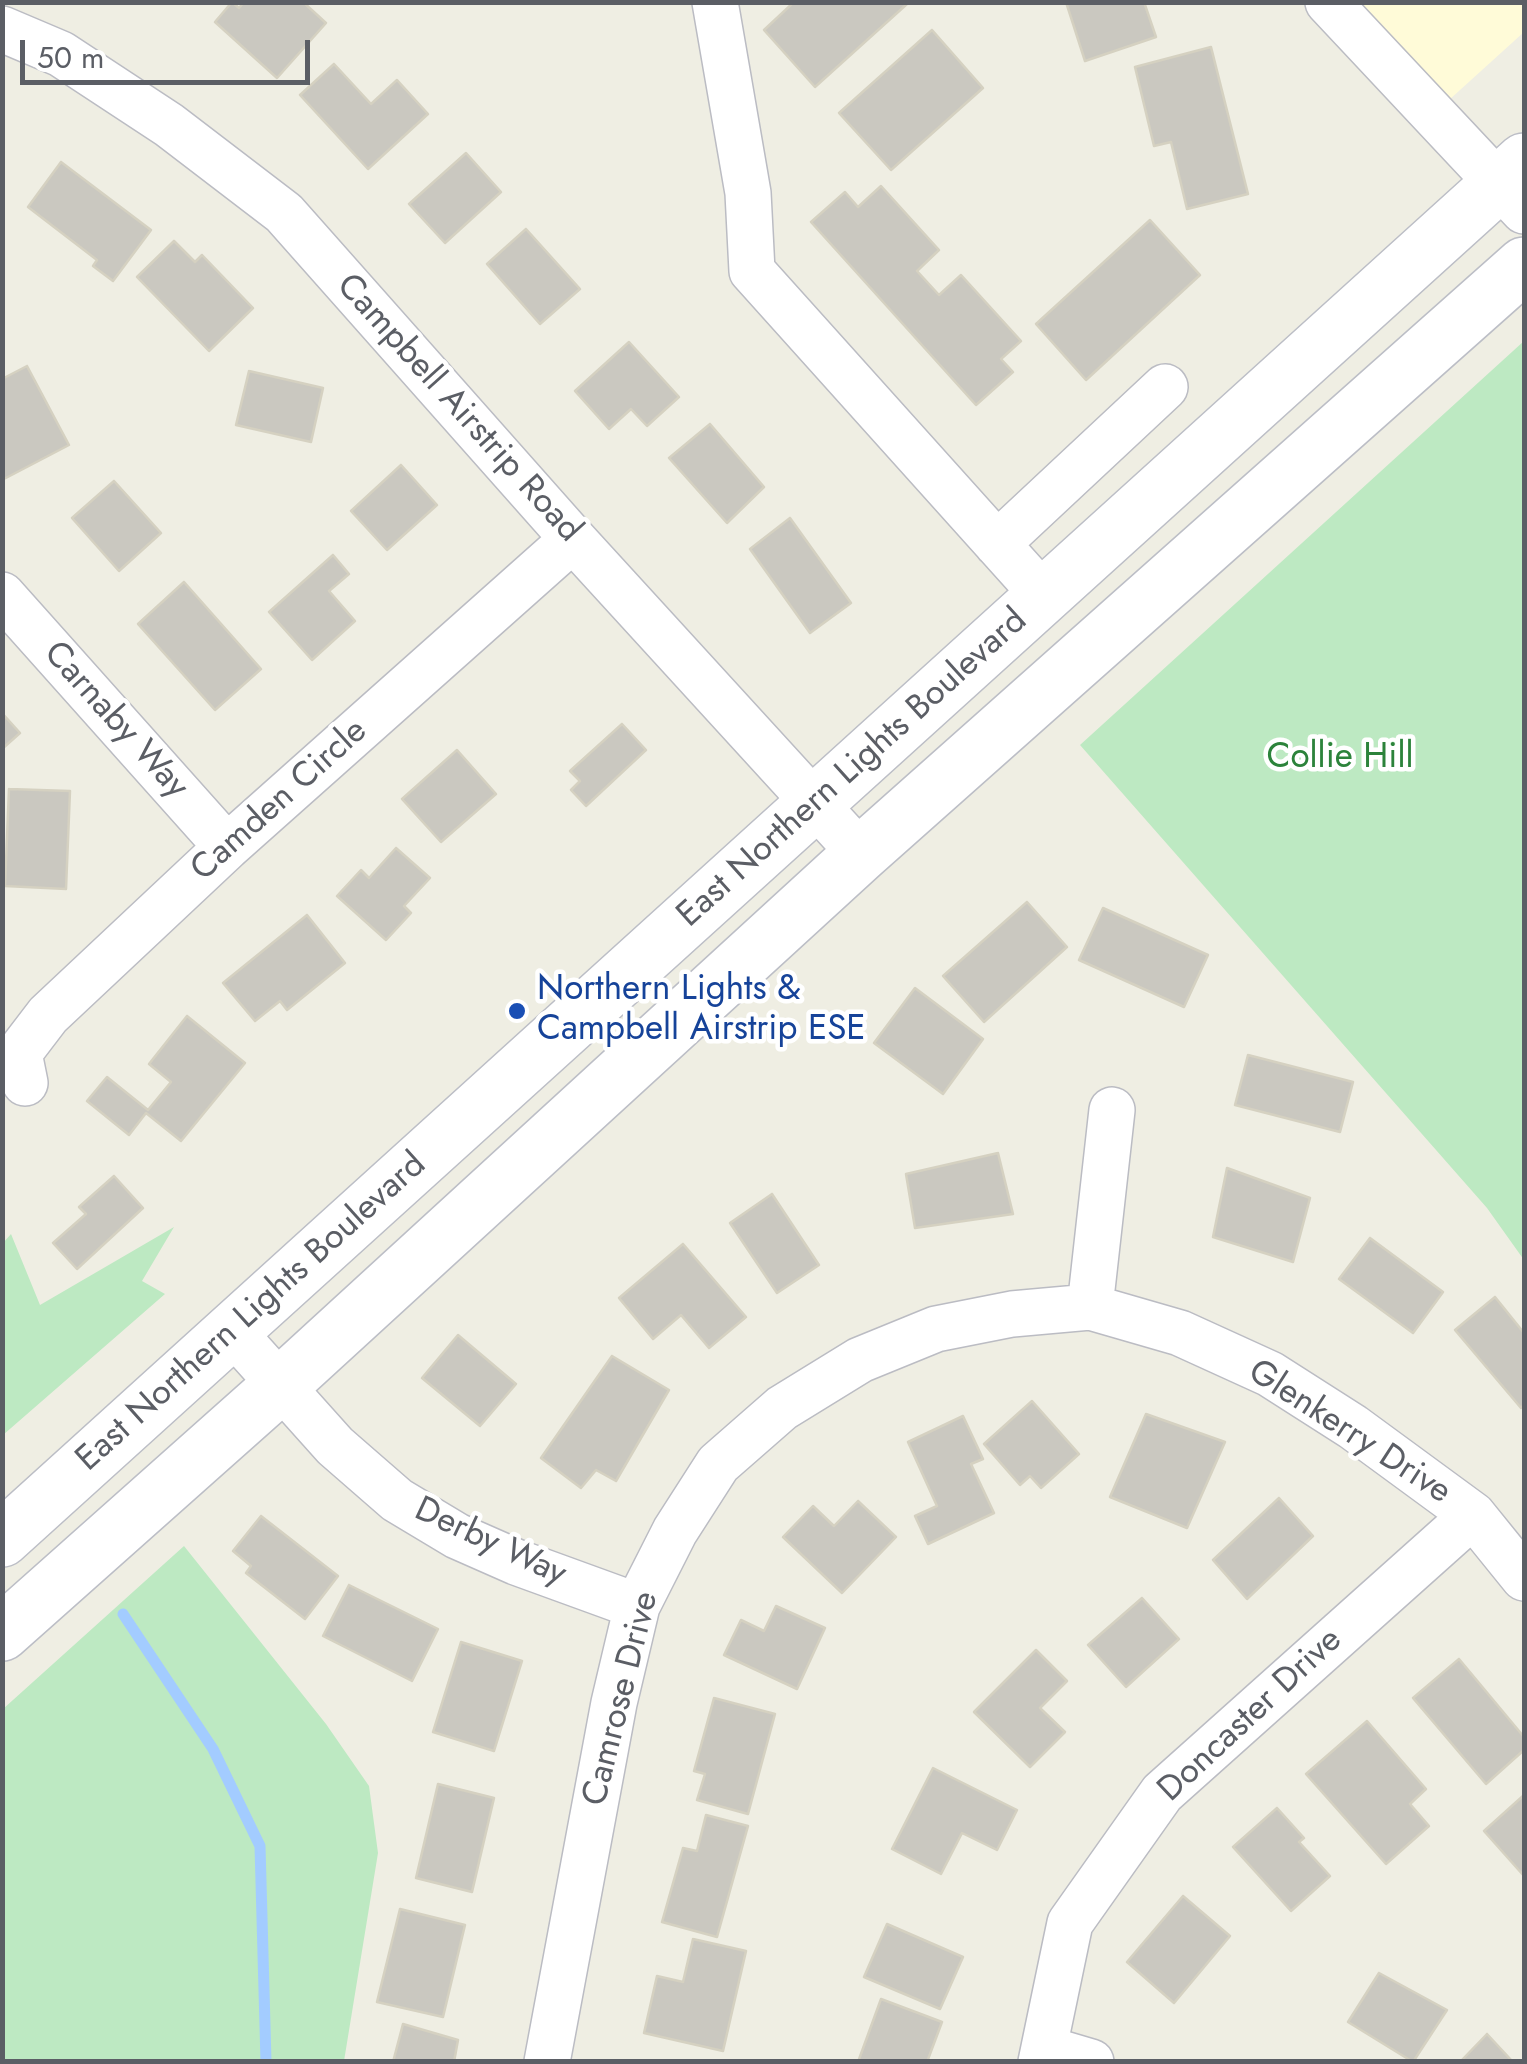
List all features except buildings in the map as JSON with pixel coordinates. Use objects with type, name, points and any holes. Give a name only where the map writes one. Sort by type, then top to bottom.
[{"type":"main road","name":"East Northern Lights Boulevard","points":[[2,1538],[1044,596],[1516,185]]},
{"type":"main road","name":"East Northern Lights Boulevard","points":[[2,1633],[282,1384],[861,854],[1524,265]]},
{"type":"street","points":[[716,2],[748,193],[752,271],[1044,596]]},
{"type":"street","points":[[1328,2],[1516,185]]},
{"type":"street","name":"Campbell Airstrip Road","points":[[2,29],[62,54],[138,104],[284,213],[573,539],[861,854]]},
{"type":"street","points":[[997,544],[1165,388]]},
{"type":"street","name":"Camden Circle","points":[[24,1084],[19,1053],[48,1015],[228,847],[573,539]]},
{"type":"street","name":"Carnaby Way","points":[[2,594],[228,847]]},
{"type":"street","points":[[1090,1308],[1112,1110]]},
{"type":"street","name":"Glenkerry Drive","points":[[1090,1308],[1180,1333],[1270,1374],[1353,1428],[1473,1516],[1524,1578]]},
{"type":"street","name":"Camrose Drive","points":[[547,2062],[614,1703],[636,1606],[674,1531],[718,1464],[782,1408],[860,1360],[936,1329],[1012,1314],[1090,1308]]},
{"type":"street","name":"Derby Way","points":[[232,1331],[335,1446],[398,1500],[457,1536],[636,1606]]},
{"type":"street","name":"Doncaster Drive","points":[[1044,2055],[1070,1923],[1162,1792],[1473,1516]]},
{"type":"street","points":[[1044,2055],[1091,2062]]},
{"type":"shaded area","points":[[1360,3],[1524,3],[1524,32],[1449,100]]},
{"type":"green space","name":"Collie Hill","points":[[1524,341],[1524,1260],[1487,1208],[1080,745]]},
{"type":"green space","points":[[174,1227],[142,1281],[165,1294],[3,1435],[3,1243],[11,1234],[40,1305]]},
{"type":"green space","points":[[184,1546],[326,1724],[369,1786],[378,1853],[344,2061],[3,2061],[3,1709]]},
{"type":"waterway","points":[[123,1614],[213,1749],[260,1846],[266,2062]]},
{"type":"place","name":"Northern Lights & Campbell Airstrip ESE","points":[[517,1011]]}]
